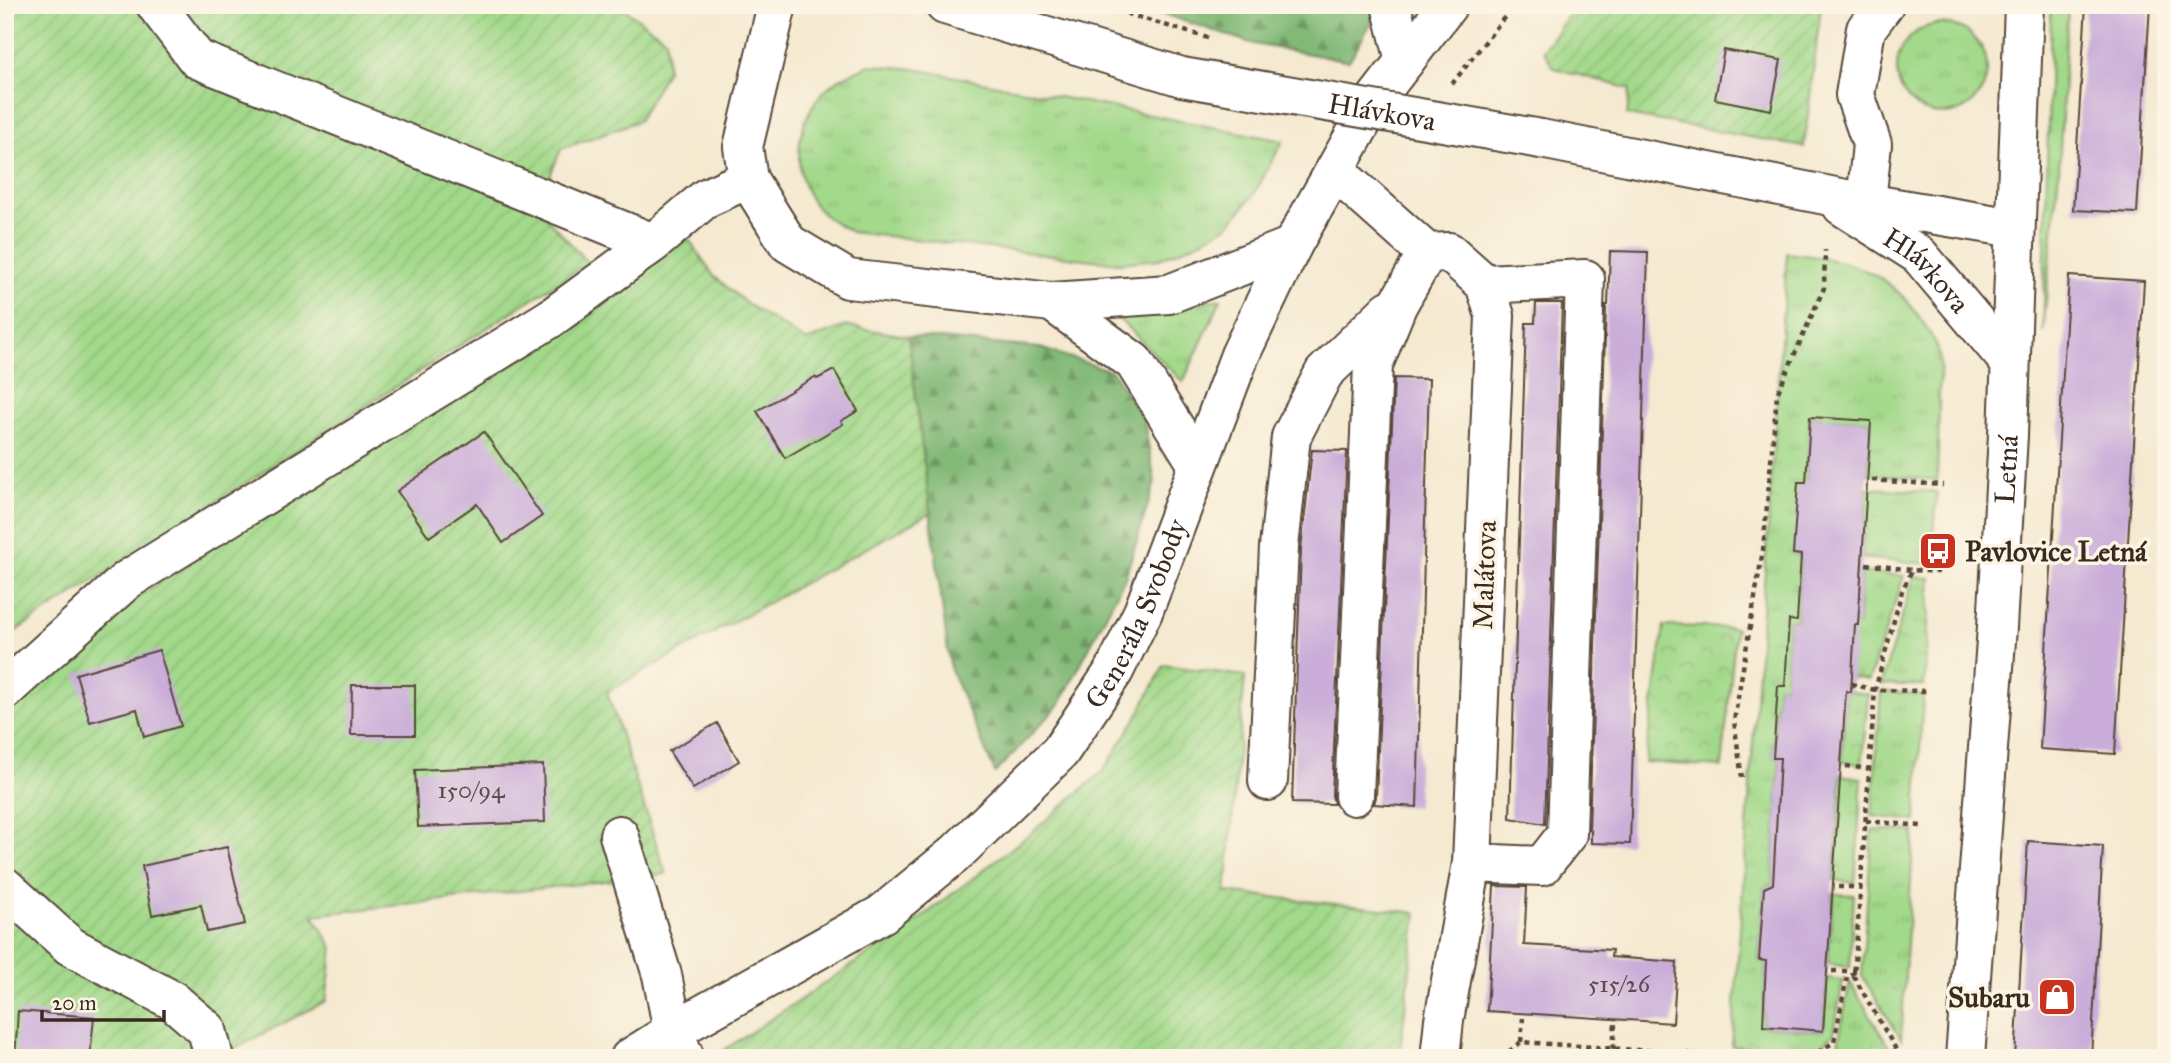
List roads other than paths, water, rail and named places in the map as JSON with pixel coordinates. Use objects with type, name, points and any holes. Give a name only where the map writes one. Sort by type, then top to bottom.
[{"type":"street","points":[[156,5],[197,59],[653,243]]},
{"type":"street","points":[[777,5],[743,147],[748,179],[788,243],[848,279],[1052,302],[1169,294],[1292,246]]},
{"type":"street","name":"Hlávkova","points":[[944,5],[1182,77],[1541,139],[1866,203],[2014,228]]},
{"type":"street","points":[[1391,5],[1405,61]]},
{"type":"street","name":"Generála Svobody","points":[[630,1058],[679,1044],[882,914],[955,854],[1060,752],[1114,670],[1143,612],[1240,355],[1292,246],[1374,101],[1448,5]]},
{"type":"street","points":[[1866,203],[1872,144],[1855,96],[1866,29],[1884,5]]},
{"type":"street","name":"Letná","points":[[1965,1058],[1997,627],[2008,435],[2024,5]]},
{"type":"street","points":[[1335,171],[1427,253],[1449,252],[1485,284],[1585,279],[1567,834],[1542,866],[1472,863]]},
{"type":"street","points":[[5,690],[127,580],[551,318],[653,243],[706,198],[748,179]]},
{"type":"street","name":"Hlávkova","points":[[1825,195],[1919,255],[2010,363]]},
{"type":"street","points":[[1354,796],[1373,365],[1401,299],[1427,253]]},
{"type":"street","name":"Malátova","points":[[1440,1058],[1444,1020],[1472,863],[1495,316],[1485,284]]},
{"type":"street","points":[[1268,781],[1279,547],[1291,437],[1324,373],[1401,299]]},
{"type":"street","points":[[1052,302],[1134,362],[1199,465]]},
{"type":"street","points":[[619,835],[662,975],[679,1044]]},
{"type":"street","points":[[5,887],[70,946],[172,1000],[207,1030],[214,1058]]},
{"type":"place","name":"Pavlovice Letná","points":[[1938,551]]},
{"type":"place","name":"Subaru","points":[[2057,997]]}]
